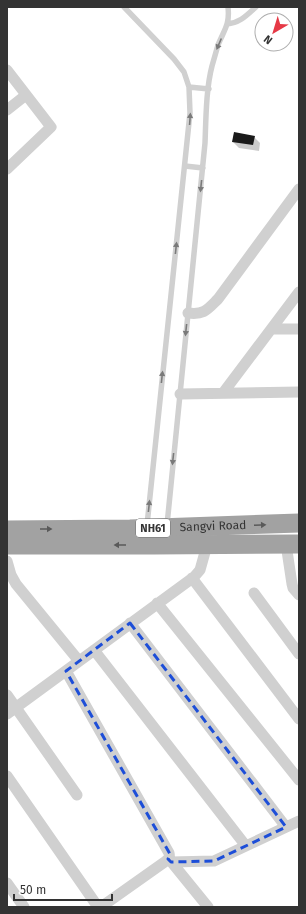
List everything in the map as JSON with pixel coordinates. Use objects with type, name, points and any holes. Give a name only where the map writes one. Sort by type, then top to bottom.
[{"type":"highway","name":"Sangvi Road","points":[[7,545],[208,535],[299,523]]},
{"type":"highway","name":"Sangvi Road","points":[[7,530],[146,537]]},
{"type":"highway","name":"Sangvi Road","points":[[208,535],[292,544]]},
{"type":"street","points":[[7,70],[51,127],[7,169]]},
{"type":"street","points":[[7,110],[26,95]]},
{"type":"street","points":[[188,314],[198,315],[207,310],[218,299],[299,189]]},
{"type":"street","points":[[224,393],[299,292]]},
{"type":"street","points":[[272,329],[299,329]]},
{"type":"street","points":[[180,394],[299,392]]},
{"type":"street","points":[[11,711],[194,577],[200,570],[208,535]]},
{"type":"street","points":[[292,544],[292,584],[293,588],[299,595]]},
{"type":"street","points":[[7,561],[11,575],[16,584],[79,661]]},
{"type":"street","points":[[192,578],[299,719]]},
{"type":"street","points":[[254,593],[299,654]]},
{"type":"street","points":[[157,603],[299,780]]},
{"type":"street","points":[[130,623],[286,827]]},
{"type":"street","points":[[94,650],[246,846]]},
{"type":"street","points":[[66,670],[169,853],[170,861],[208,907]]},
{"type":"street","points":[[7,695],[11,711],[77,795]]},
{"type":"street","points":[[7,776],[98,907]]},
{"type":"street","points":[[101,907],[170,861],[214,861],[299,821]]},
{"type":"street","points":[[7,883],[24,907]]},
{"type":"lane","points":[[124,7],[174,59],[184,72],[189,87],[190,113],[185,166],[146,537]]},
{"type":"lane","points":[[166,536],[203,168],[209,88],[212,67],[218,45],[226,30],[229,16],[228,7]]},
{"type":"lane","points":[[227,24],[235,23],[256,7]]},
{"type":"lane","points":[[189,87],[209,88]]},
{"type":"lane","points":[[185,166],[203,168]]},
{"type":"highlighted area","points":[[130,623],[286,827],[214,861],[171,862],[168,859],[170,854],[66,671]]},
{"type":"building","points":[[234,132],[255,136],[253,145],[232,142]]}]
